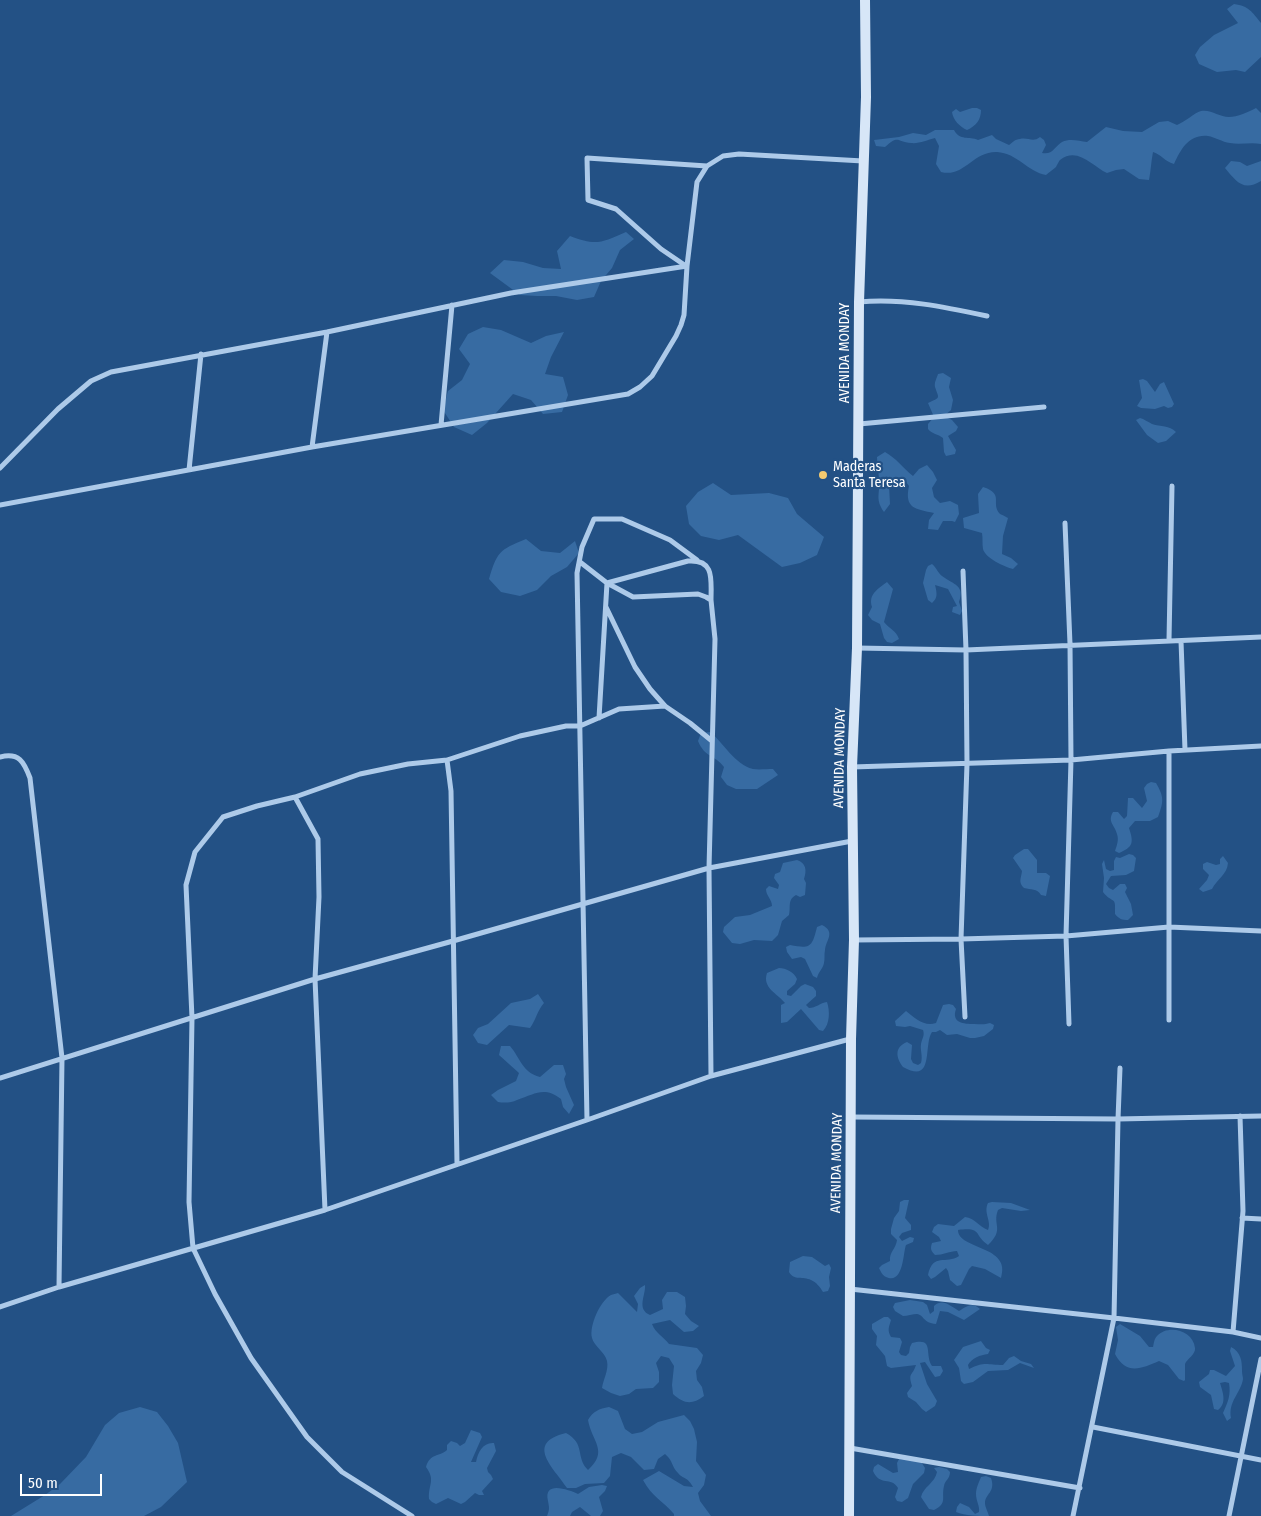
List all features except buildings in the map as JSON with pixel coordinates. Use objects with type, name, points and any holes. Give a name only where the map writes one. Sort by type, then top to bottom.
[{"type":"main road","name":"AVENIDA MONDAY","points":[[849,1516],[851,1039],[854,940],[852,767],[857,648],[859,302],[866,97],[865,0]]},
{"type":"street","points":[[0,505],[312,447],[628,394],[652,376],[676,336],[684,315],[687,266],[698,182],[707,166],[723,156],[739,154],[863,161]]},
{"type":"street","points":[[687,266],[661,248],[616,208],[588,200],[587,158],[707,166]]},
{"type":"street","points":[[0,468],[90,381],[111,372],[327,332],[511,293],[687,266]]},
{"type":"street","points":[[859,302],[874,300],[912,302],[987,316]]},
{"type":"street","points":[[441,425],[452,305]]},
{"type":"street","points":[[312,447],[327,332]]},
{"type":"street","points":[[189,470],[202,354]]},
{"type":"street","points":[[859,424],[1044,407]]},
{"type":"street","points":[[1169,640],[1172,486]]},
{"type":"street","points":[[588,1120],[577,573],[582,547],[594,519],[622,519],[670,540],[708,567],[712,575],[711,600],[715,639],[709,868],[711,1076]]},
{"type":"street","points":[[1065,523],[1070,644],[1071,760],[1066,936],[1069,1024]]},
{"type":"street","points":[[607,583],[697,560]]},
{"type":"street","points":[[580,562],[607,583],[633,597],[698,594],[706,596],[711,600]]},
{"type":"street","points":[[964,571],[967,764],[962,939],[965,1017]]},
{"type":"street","points":[[598,718],[607,583]]},
{"type":"street","points":[[606,606],[635,667],[650,689],[665,706],[712,741]]},
{"type":"street","points":[[857,648],[966,650],[1261,637]]},
{"type":"street","points":[[1181,640],[1185,750]]},
{"type":"street","points":[[412,1516],[342,1472],[307,1437],[251,1358],[193,1248],[189,1202],[192,1018],[186,885],[195,852],[223,816],[295,797],[360,774],[408,764],[447,760],[520,736],[566,726],[580,726],[620,709],[665,706]]},
{"type":"street","points":[[852,767],[1071,760],[1169,751],[1261,746]]},
{"type":"street","points":[[1169,751],[1169,1020]]},
{"type":"street","points":[[0,757],[8,755],[18,757],[25,765],[30,778],[62,1058],[59,1287]]},
{"type":"street","points":[[447,760],[451,791],[457,1164]]},
{"type":"street","points":[[295,797],[318,839],[315,979],[325,1210]]},
{"type":"street","points":[[0,1078],[315,979],[453,942],[709,868],[852,841]]},
{"type":"street","points":[[854,940],[1066,936],[1169,926],[1261,931]]},
{"type":"street","points":[[0,1307],[59,1287],[325,1210],[711,1076],[851,1039]]},
{"type":"street","points":[[1073,1516],[1093,1427],[1114,1318],[1120,1068]]},
{"type":"street","points":[[1233,1332],[1242,1218],[1240,1116]]},
{"type":"street","points":[[852,1117],[1118,1119],[1261,1116]]},
{"type":"street","points":[[1242,1218],[1261,1219]]},
{"type":"street","points":[[850,1289],[1233,1332],[1261,1338]]},
{"type":"street","points":[[1229,1516],[1261,1359]]},
{"type":"street","points":[[1093,1427],[1261,1460]]},
{"type":"street","points":[[850,1448],[1080,1488]]},
{"type":"shaded area","points":[[1234,4],[1247,8],[1261,23],[1261,57],[1245,72],[1236,70],[1217,72],[1199,64],[1195,55],[1200,47],[1214,35],[1238,23],[1227,9]]},
{"type":"shaded area","points":[[972,108],[981,110],[980,117],[973,127],[967,130],[957,123],[952,112],[956,109],[960,112]]},
{"type":"shaded area","points":[[1256,108],[1261,113],[1261,144],[1238,144],[1224,142],[1208,136],[1196,137],[1186,144],[1174,164],[1153,152],[1149,180],[1139,179],[1124,169],[1107,173],[1085,159],[1073,155],[1060,160],[1056,167],[1046,175],[1011,156],[997,152],[981,156],[956,171],[949,173],[941,172],[936,164],[939,146],[935,138],[914,143],[896,140],[885,147],[876,146],[874,140],[913,133],[926,135],[935,130],[954,130],[959,136],[978,140],[992,135],[1009,145],[1018,139],[1035,140],[1040,137],[1046,145],[1042,153],[1049,153],[1059,144],[1068,140],[1087,142],[1106,127],[1123,131],[1142,132],[1159,122],[1168,121],[1177,125],[1201,111],[1229,117],[1243,114]]},
{"type":"shaded area","points":[[1231,161],[1240,162],[1247,166],[1261,161],[1261,181],[1249,185],[1240,184],[1225,168]]},
{"type":"shaded area","points":[[626,232],[634,239],[620,250],[612,268],[601,281],[594,297],[577,300],[556,296],[520,295],[490,273],[504,260],[523,262],[543,268],[561,269],[557,251],[570,236],[586,241],[598,242]]},
{"type":"shaded area","points":[[483,327],[501,330],[531,343],[546,336],[564,332],[551,357],[545,374],[563,377],[568,395],[562,412],[543,414],[531,400],[513,394],[487,423],[472,435],[454,427],[443,410],[448,391],[462,380],[470,364],[459,349],[468,334]]},
{"type":"shaded area","points":[[943,373],[951,378],[949,387],[953,400],[951,410],[944,416],[952,420],[958,427],[956,431],[948,436],[956,450],[955,454],[946,456],[943,438],[928,429],[928,424],[934,417],[928,403],[938,397],[935,382],[938,374]]},
{"type":"shaded area","points":[[1139,380],[1147,381],[1155,392],[1160,384],[1164,382],[1174,404],[1172,407],[1164,406],[1155,409],[1137,406],[1142,398]]},
{"type":"shaded area","points":[[1140,418],[1152,424],[1171,428],[1176,432],[1166,441],[1158,443],[1147,435],[1136,420]]},
{"type":"shaded area","points":[[885,452],[913,476],[919,469],[927,465],[937,480],[932,488],[934,497],[940,503],[950,501],[958,505],[959,514],[955,522],[943,521],[938,530],[928,529],[929,520],[934,513],[913,507],[908,499],[909,486],[904,479],[895,477],[889,485],[890,504],[884,512],[879,500],[877,457]]},
{"type":"shaded area","points":[[713,483],[731,495],[769,493],[788,498],[797,514],[824,537],[817,555],[800,563],[782,567],[738,535],[719,540],[701,536],[689,524],[686,506],[698,492]]},
{"type":"shaded area","points":[[983,487],[994,493],[997,510],[1008,518],[1003,536],[1002,554],[1018,564],[1013,569],[987,556],[983,547],[982,533],[964,528],[963,518],[979,513],[978,494]]},
{"type":"shaded area","points":[[526,539],[541,551],[560,553],[575,541],[579,553],[567,567],[551,576],[537,590],[520,596],[501,592],[489,579],[494,563],[505,549]]},
{"type":"shaded area","points":[[932,564],[941,575],[957,586],[961,592],[959,602],[962,611],[960,615],[952,612],[953,607],[957,606],[948,589],[935,585],[936,597],[932,603],[928,600],[923,583],[926,570]]},
{"type":"shaded area","points":[[887,582],[893,589],[884,622],[899,639],[892,643],[887,642],[884,638],[880,624],[872,620],[868,615],[872,607],[871,599],[873,595]]},
{"type":"shaded area","points":[[710,732],[740,763],[753,769],[773,769],[778,775],[757,789],[736,789],[727,785],[721,777],[724,767],[704,750],[698,741],[701,733]]},
{"type":"shaded area","points":[[1151,782],[1156,783],[1162,796],[1158,817],[1150,821],[1135,821],[1129,828],[1132,837],[1130,846],[1119,853],[1115,851],[1118,838],[1111,821],[1111,815],[1113,812],[1118,812],[1124,819],[1127,816],[1128,798],[1133,798],[1142,808],[1147,801],[1144,788]]},
{"type":"shaded area","points":[[1024,849],[1028,849],[1037,860],[1037,873],[1046,873],[1050,876],[1046,896],[1041,895],[1036,890],[1024,888],[1021,884],[1022,871],[1013,858]]},
{"type":"shaded area","points":[[1129,854],[1136,858],[1134,871],[1126,875],[1111,876],[1106,884],[1113,890],[1120,884],[1125,884],[1127,888],[1125,892],[1131,904],[1133,915],[1126,920],[1119,918],[1115,914],[1114,902],[1103,892],[1102,864],[1104,860],[1106,869],[1114,870],[1116,857],[1120,858]]},
{"type":"shaded area","points":[[1223,856],[1228,863],[1226,871],[1212,889],[1203,892],[1199,889],[1209,875],[1203,869],[1203,864],[1207,862],[1216,865],[1220,864],[1220,859]]},
{"type":"shaded area","points":[[797,860],[805,867],[805,895],[800,897],[796,895],[791,899],[789,915],[782,921],[778,935],[772,941],[754,940],[740,944],[732,943],[723,932],[724,927],[735,917],[750,915],[772,906],[766,889],[769,886],[778,889],[779,885],[774,878],[775,874],[780,872],[783,863]]},
{"type":"shaded area","points":[[822,925],[829,930],[829,936],[823,965],[817,978],[813,976],[805,959],[801,957],[792,959],[786,947],[790,945],[802,947],[810,945],[814,939],[817,927]]},
{"type":"shaded area","points":[[779,968],[790,971],[797,979],[795,984],[787,991],[787,995],[791,996],[805,984],[813,987],[816,991],[816,996],[806,1005],[809,1008],[827,1002],[829,1017],[823,1031],[819,1030],[801,1009],[787,1022],[781,1023],[781,1005],[785,1003],[771,990],[766,978],[767,973]]},
{"type":"shaded area","points":[[538,994],[544,1003],[530,1028],[509,1025],[487,1045],[478,1043],[473,1035],[478,1028],[488,1024],[511,1003],[530,999]]},
{"type":"shaded area","points":[[943,1005],[953,1005],[956,1009],[955,1017],[959,1022],[970,1024],[990,1023],[994,1025],[993,1029],[984,1036],[975,1038],[957,1034],[947,1035],[940,1030],[932,1032],[929,1038],[924,1067],[920,1071],[913,1071],[903,1067],[899,1060],[898,1050],[907,1042],[912,1045],[911,1059],[913,1063],[918,1065],[921,1063],[921,1042],[924,1032],[910,1026],[896,1026],[895,1021],[906,1011],[924,1023],[936,1023]]},
{"type":"shaded area","points":[[501,1046],[510,1046],[525,1068],[540,1077],[554,1065],[563,1065],[566,1074],[564,1079],[566,1087],[574,1105],[569,1114],[563,1107],[561,1099],[549,1093],[539,1092],[505,1103],[498,1102],[491,1095],[516,1081],[519,1073],[499,1055]]},
{"type":"shaded area","points":[[909,1200],[905,1218],[911,1225],[911,1230],[902,1233],[899,1237],[902,1241],[910,1237],[914,1238],[913,1242],[906,1245],[902,1267],[899,1272],[892,1278],[886,1277],[879,1268],[890,1261],[897,1240],[891,1234],[891,1229],[894,1218],[899,1211],[900,1202]]},
{"type":"shaded area","points":[[988,1203],[1011,1203],[1030,1210],[1021,1211],[1002,1208],[998,1210],[996,1235],[988,1245],[975,1231],[958,1230],[960,1236],[966,1241],[999,1259],[1002,1267],[1001,1278],[985,1269],[972,1266],[961,1285],[957,1286],[950,1280],[946,1268],[931,1279],[928,1275],[933,1264],[937,1261],[959,1256],[957,1251],[938,1255],[934,1254],[931,1248],[932,1243],[941,1241],[932,1232],[934,1227],[938,1224],[954,1226],[965,1217],[972,1219],[988,1230],[987,1207]]},
{"type":"shaded area","points":[[803,1256],[812,1257],[825,1266],[829,1264],[831,1268],[828,1291],[823,1292],[813,1281],[791,1275],[789,1272],[790,1262]]},
{"type":"shaded area","points":[[645,1285],[643,1309],[646,1312],[650,1315],[663,1309],[662,1300],[667,1292],[677,1292],[685,1297],[685,1314],[699,1326],[693,1331],[684,1332],[670,1320],[652,1324],[669,1344],[697,1348],[703,1355],[696,1371],[697,1380],[702,1387],[704,1396],[696,1401],[684,1401],[673,1394],[674,1366],[669,1358],[661,1356],[656,1363],[659,1372],[659,1382],[653,1388],[636,1389],[629,1394],[620,1396],[602,1388],[607,1371],[607,1361],[592,1338],[592,1327],[596,1314],[607,1298],[618,1293],[637,1312],[638,1304],[634,1296]]},
{"type":"shaded area","points":[[910,1300],[923,1302],[927,1305],[930,1314],[934,1311],[934,1306],[940,1303],[959,1311],[972,1305],[980,1309],[964,1320],[948,1312],[940,1311],[936,1324],[929,1322],[919,1315],[903,1316],[895,1311],[893,1307],[895,1303]]},
{"type":"shaded area","points":[[884,1317],[888,1317],[891,1320],[889,1330],[891,1337],[900,1338],[902,1342],[899,1352],[901,1355],[906,1356],[909,1353],[912,1343],[924,1342],[928,1348],[932,1366],[941,1366],[943,1371],[940,1376],[935,1377],[925,1362],[920,1363],[927,1384],[937,1401],[935,1406],[926,1412],[908,1397],[907,1393],[912,1386],[910,1376],[916,1365],[891,1368],[887,1366],[885,1356],[876,1345],[877,1336],[872,1329],[872,1324]]},
{"type":"shaded area","points":[[1120,1324],[1140,1336],[1149,1347],[1153,1347],[1157,1336],[1167,1330],[1179,1331],[1190,1337],[1195,1350],[1185,1364],[1185,1380],[1179,1379],[1168,1365],[1159,1361],[1140,1368],[1129,1368],[1119,1361],[1115,1354],[1118,1340],[1116,1327]]},
{"type":"shaded area","points":[[981,1341],[990,1350],[988,1354],[972,1360],[968,1365],[969,1369],[983,1364],[1003,1365],[1009,1358],[1014,1356],[1021,1361],[1031,1364],[1034,1368],[1020,1363],[1008,1370],[988,1371],[973,1382],[964,1384],[961,1381],[959,1368],[954,1360],[963,1347]]},
{"type":"shaded area","points":[[1231,1347],[1237,1351],[1240,1357],[1243,1379],[1231,1407],[1231,1418],[1227,1421],[1223,1413],[1229,1398],[1229,1383],[1220,1383],[1223,1404],[1218,1410],[1214,1409],[1211,1395],[1200,1387],[1199,1382],[1209,1374],[1210,1370],[1226,1376],[1235,1366],[1230,1351]]},
{"type":"shaded area","points":[[140,1407],[157,1412],[168,1426],[178,1443],[187,1482],[161,1507],[144,1516],[11,1516],[60,1484],[86,1457],[105,1425],[119,1413]]},
{"type":"shaded area","points":[[609,1407],[618,1411],[625,1429],[632,1434],[642,1432],[658,1422],[684,1415],[690,1421],[697,1442],[696,1461],[706,1475],[704,1485],[698,1493],[700,1501],[711,1516],[674,1516],[646,1486],[643,1480],[659,1471],[684,1486],[693,1487],[689,1481],[676,1471],[665,1454],[658,1459],[654,1469],[644,1470],[631,1457],[621,1453],[612,1457],[610,1476],[604,1483],[585,1484],[576,1488],[567,1488],[546,1457],[544,1450],[547,1443],[553,1437],[566,1433],[576,1442],[584,1465],[588,1470],[594,1463],[598,1452],[588,1420],[592,1414]]},
{"type":"shaded area","points":[[471,1430],[480,1433],[482,1437],[471,1462],[476,1462],[484,1446],[494,1443],[496,1451],[487,1468],[493,1479],[482,1491],[484,1495],[475,1493],[461,1504],[448,1498],[436,1504],[432,1502],[429,1499],[431,1476],[426,1467],[430,1459],[447,1450],[447,1445],[451,1441],[460,1446],[465,1443]]},
{"type":"shaded area","points":[[899,1459],[920,1460],[925,1468],[924,1473],[913,1484],[908,1498],[902,1502],[897,1501],[895,1497],[898,1488],[895,1484],[879,1479],[873,1471],[874,1467],[878,1464],[893,1473],[898,1472],[897,1463]]},
{"type":"shaded area","points":[[934,1468],[947,1469],[950,1474],[944,1486],[943,1502],[934,1510],[929,1509],[921,1497],[924,1490],[936,1476],[937,1472]]},
{"type":"shaded area","points":[[981,1477],[991,1478],[992,1483],[991,1490],[985,1500],[989,1516],[968,1515],[956,1512],[960,1503],[969,1507],[975,1514],[979,1512],[976,1490]]},
{"type":"shaded area","points":[[607,1486],[599,1497],[603,1511],[600,1516],[591,1516],[580,1507],[572,1512],[570,1516],[547,1516],[549,1512],[547,1495],[549,1490],[558,1488],[578,1494],[589,1487]]},
{"type":"place","name":"Maderas Santa Teresa","points":[[823,475]]}]
